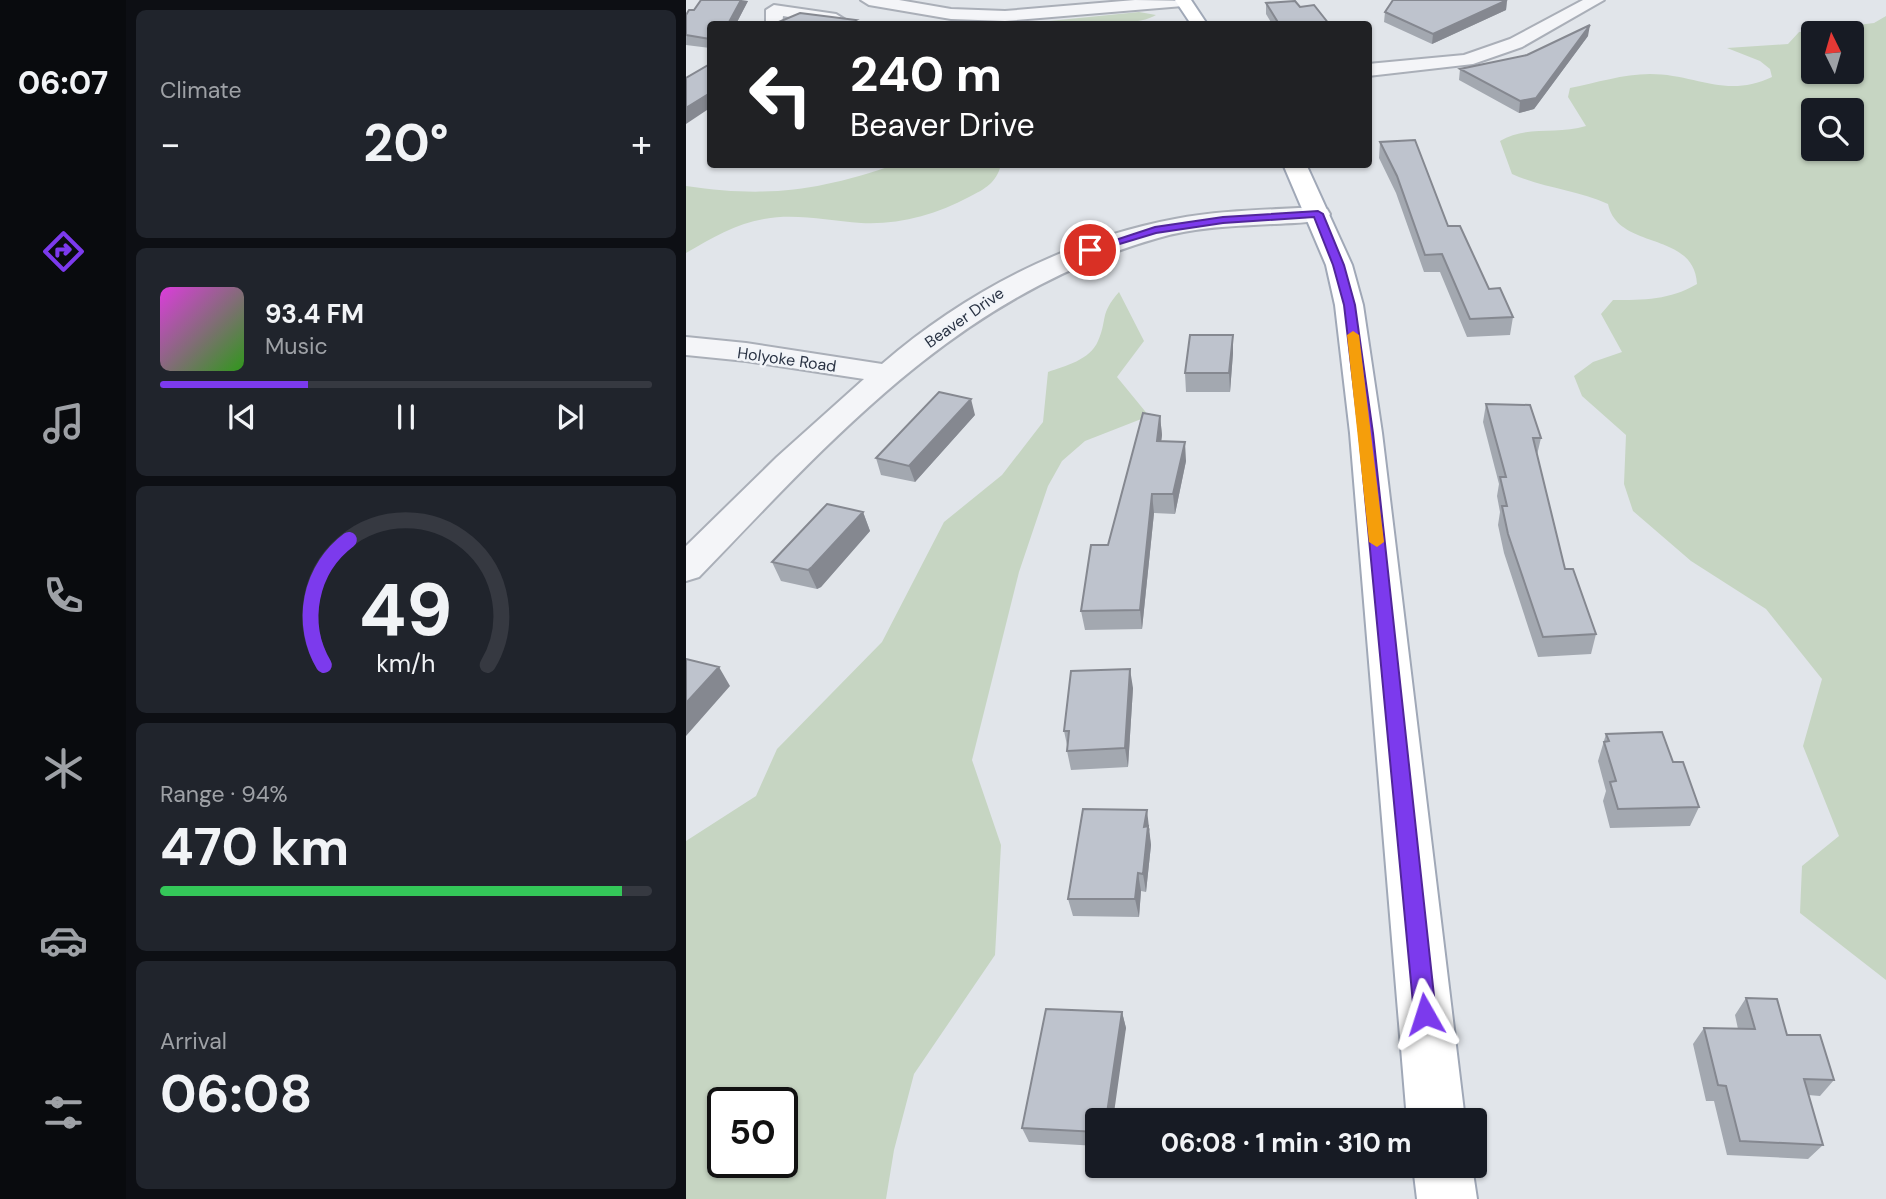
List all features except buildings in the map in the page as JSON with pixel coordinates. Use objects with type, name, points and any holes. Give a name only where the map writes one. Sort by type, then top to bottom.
[{"type":"main road","points":[[1183,0],[1197,21]]},
{"type":"main road","points":[[1296,168],[1339,265],[1349,305],[1366,433],[1435,1108]]},
{"type":"main road","points":[[1444,1178],[1447,1199]]},
{"type":"street","points":[[869,0],[905,3],[943,13],[983,16],[1039,15],[1183,0]]},
{"type":"street","points":[[1372,69],[1466,60],[1516,43],[1596,0]]},
{"type":"street","points":[[774,12],[839,21]]},
{"type":"street","points":[[923,21],[943,13]]},
{"type":"street","name":"Beaver Drive","points":[[686,568],[815,439],[888,374],[950,324],[1003,289],[1054,264],[1155,230],[1223,220],[1318,214]]},
{"type":"street","name":"Holyoke Road","points":[[686,346],[746,352],[888,374]]},
{"type":"green space","points":[[1139,12],[1156,15],[1136,21],[1049,21]]},
{"type":"green space","points":[[1886,16],[1886,980],[1800,913],[1802,866],[1839,836],[1803,746],[1822,679],[1766,609],[1691,561],[1633,511],[1624,484],[1626,435],[1582,396],[1574,376],[1593,362],[1622,352],[1601,314],[1613,300],[1656,298],[1687,289],[1697,284],[1693,267],[1683,255],[1670,247],[1626,229],[1615,219],[1608,204],[1512,174],[1500,141],[1520,133],[1586,126],[1568,97],[1570,88],[1640,74],[1667,75],[1725,86],[1740,86],[1772,77],[1770,69],[1760,61],[1727,48],[1788,44],[1799,32],[1801,84],[1864,84],[1864,24],[1874,23]]},
{"type":"green space","points":[[885,168],[1000,168],[993,181],[980,191],[943,209],[916,218],[875,223],[776,217],[733,228],[686,253],[686,186],[715,190],[792,190]]},
{"type":"green space","points":[[1119,292],[1144,341],[1117,377],[1149,416],[1085,441],[1062,461],[1048,486],[1019,572],[972,760],[1001,845],[995,955],[914,1074],[894,1150],[886,1199],[686,1199],[686,841],[756,796],[777,749],[882,642],[944,522],[1002,475],[1043,422],[1048,372],[1076,361],[1094,348],[1106,312]]},
{"type":"slow traffic","points":[[1353,335],[1377,542]]},
{"type":"route","points":[[1090,250],[1155,230],[1223,220],[1318,214],[1339,265],[1349,305],[1366,433],[1425,1014]]}]
